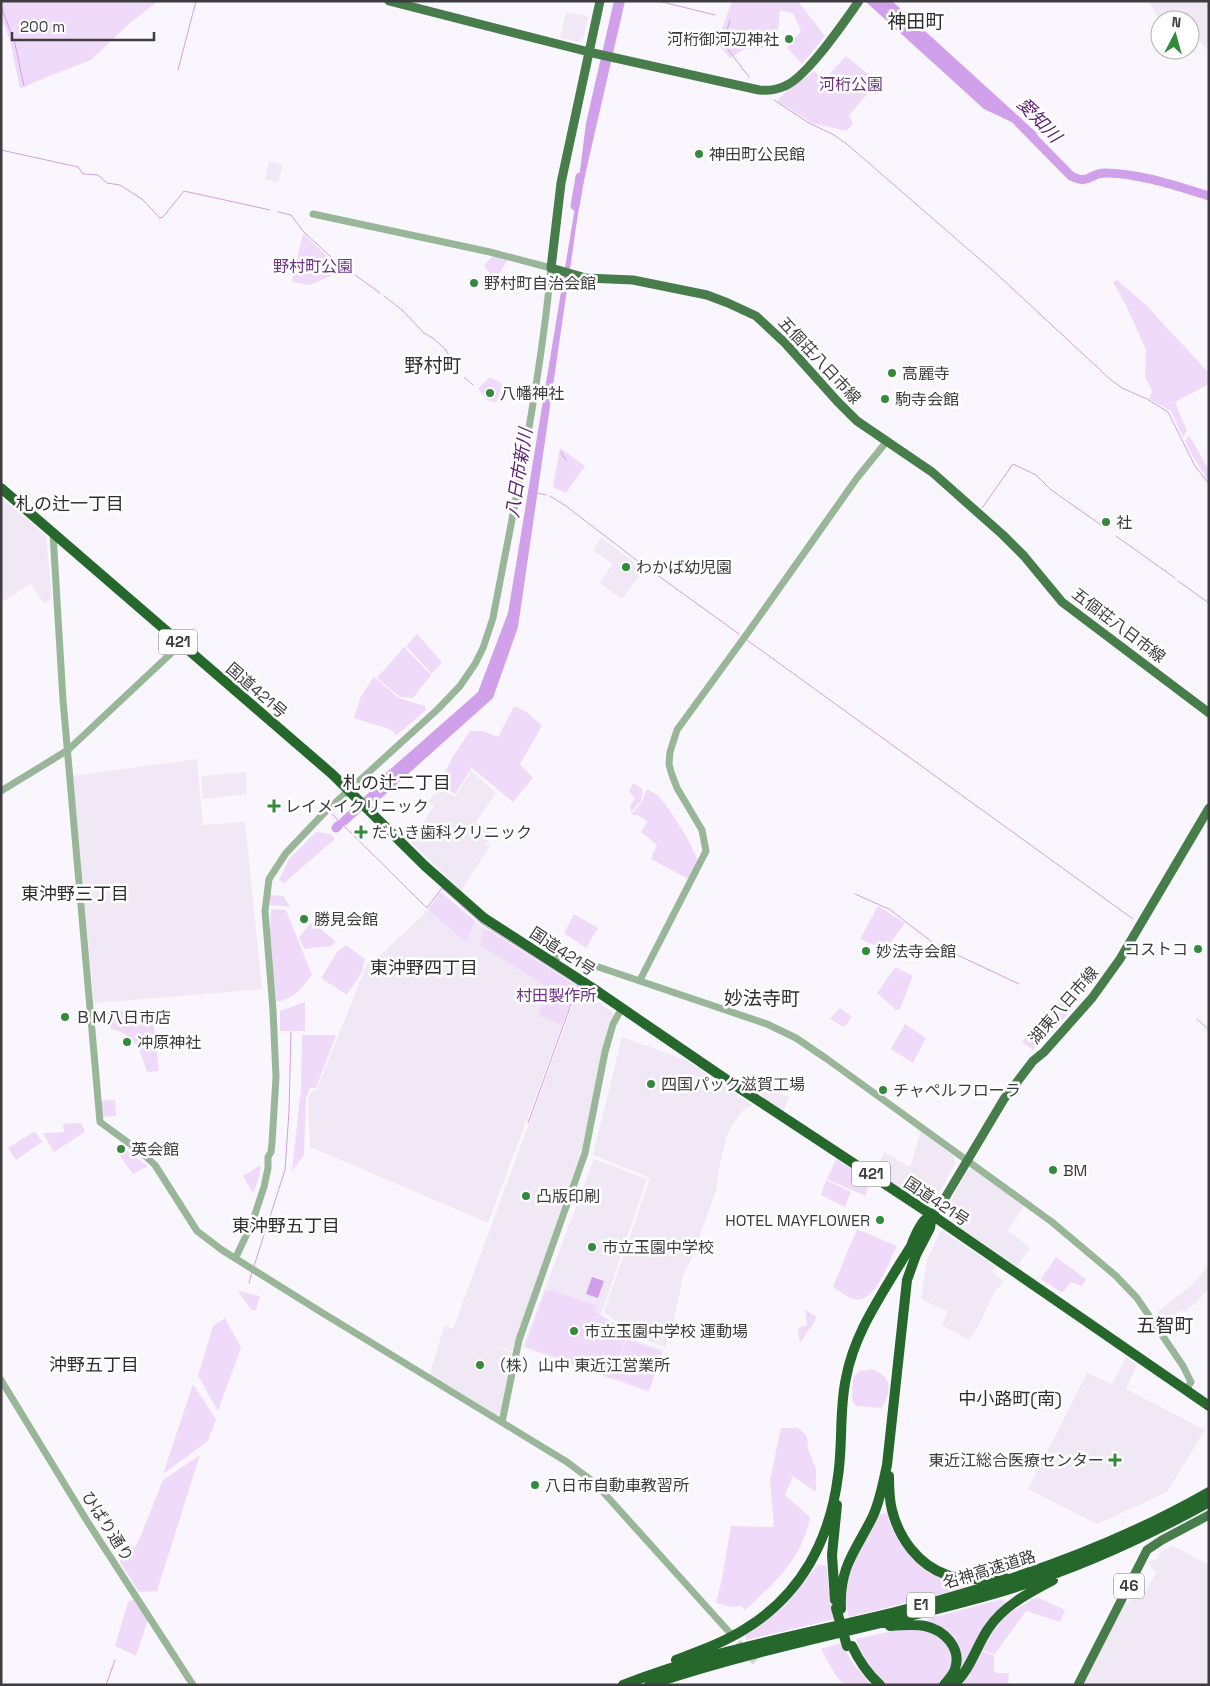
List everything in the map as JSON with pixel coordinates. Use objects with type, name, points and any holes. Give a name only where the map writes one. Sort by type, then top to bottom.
[{"type":"highway","name":"国道421号","points":[[1,488],[332,774],[426,866],[484,918],[553,962],[932,1216],[1209,1406]]},
{"type":"highway","points":[[839,1608],[843,1576],[848,1560],[873,1516],[882,1489],[887,1465],[907,1280],[916,1255],[930,1228],[932,1216]]},
{"type":"highway","points":[[874,1685],[857,1665],[850,1646],[839,1608],[832,1555],[846,1378],[852,1352],[863,1325],[924,1221],[932,1216]]},
{"type":"highway","points":[[887,1465],[891,1509],[902,1538],[913,1552],[928,1565],[946,1574],[966,1578],[987,1579],[1022,1575]]},
{"type":"highway","points":[[617,1685],[728,1639],[768,1613],[792,1591],[806,1571],[820,1544],[831,1512],[838,1476]]},
{"type":"highway","name":"名神高速道路","points":[[623,1685],[726,1652],[900,1611],[990,1586],[1111,1541],[1209,1492]]},
{"type":"highway","name":"名神高速道路","points":[[649,1685],[729,1660],[865,1628],[991,1595],[1038,1580],[1115,1550],[1162,1528],[1209,1502]]},
{"type":"highway","points":[[953,1685],[965,1671],[988,1628],[1001,1614],[1037,1588],[1116,1553],[1162,1528]]},
{"type":"highway","points":[[865,1628],[913,1625],[926,1626],[940,1631],[949,1640],[957,1657],[955,1668],[944,1685]]},
{"type":"highway","points":[[850,1646],[870,1676],[880,1685]]},
{"type":"main road","points":[[388,1],[591,53],[759,90],[772,91],[787,86],[807,68],[859,1]]},
{"type":"main road","points":[[551,268],[561,183],[591,53],[600,1]]},
{"type":"main road","name":"五個荘八日市線","points":[[551,268],[586,278],[633,280],[707,295],[756,316],[786,342],[837,401],[857,421],[932,472],[1003,534],[1062,602],[1209,713]]},
{"type":"main road","name":"湖東八日市線","points":[[932,1216],[1004,1098],[1033,1060],[1044,1052],[1092,998],[1120,959],[1209,808]]},
{"type":"main road","name":"46","points":[[1078,1685],[1147,1550],[1209,1515]]},
{"type":"street","points":[[239,1260],[264,1187],[272,1143],[276,1078],[265,911],[269,879],[286,853],[325,812],[351,793],[460,686],[483,648],[493,618],[529,424],[540,360],[551,268],[490,252],[313,214]]},
{"type":"street","points":[[640,980],[706,851],[702,830],[676,788],[669,764],[670,752],[677,730],[857,478],[887,441]]},
{"type":"street","points":[[53,534],[68,750],[100,1122],[141,1152],[155,1165],[198,1231],[222,1250],[567,1462],[595,1483],[730,1633]]},
{"type":"street","points":[[1,791],[68,750],[181,644]]},
{"type":"street","points":[[553,962],[560,954],[767,1024],[796,1038],[1052,1222],[1116,1276],[1137,1298],[1183,1366],[1191,1382],[1186,1390]]},
{"type":"street","points":[[502,1422],[519,1340],[585,1153],[605,1052],[613,1024],[622,1008]]},
{"type":"street","name":"ひばり通り","points":[[1,1380],[193,1685]]},
{"type":"shaded area","name":"八日市新川","points":[[614,1],[625,1],[581,193],[518,627],[493,698],[379,800],[369,788],[478,692],[508,613],[577,195],[586,123]]},
{"type":"shaded area","points":[[865,1],[892,1],[1039,135],[984,109]]},
{"type":"shaded area","points":[[1149,1],[1209,1],[1209,50],[1200,42],[1200,10],[1154,10]]},
{"type":"shaded area","points":[[566,12],[588,16],[584,37],[579,42],[560,38]]},
{"type":"shaded area","points":[[269,161],[283,165],[278,183],[265,179]]},
{"type":"shaded area","points":[[1,497],[46,536],[52,598],[44,604],[31,584],[4,601],[1,597]]},
{"type":"shaded area","name":"わかば幼児園","points":[[601,537],[644,570],[622,599],[599,583],[613,564],[593,550]]},
{"type":"shaded area","points":[[197,759],[203,825],[245,822],[262,989],[94,1003],[73,776]]},
{"type":"shaded area","points":[[471,771],[496,793],[476,822],[493,832],[486,844],[490,846],[461,891],[411,842],[434,806],[429,801],[438,788],[455,797]]},
{"type":"shaded area","points":[[246,772],[247,794],[203,799],[201,776]]},
{"type":"shaded area","points":[[441,892],[481,926],[577,986],[488,1223],[310,1147],[308,1099],[310,1094],[317,1088],[367,964],[385,951],[428,910]]},
{"type":"shaded area","points":[[579,988],[614,1014],[608,1025],[583,1145],[512,1351],[479,1339],[513,1353],[501,1413],[497,1415],[430,1374],[444,1326],[453,1329]]},
{"type":"shaded area","points":[[622,1037],[686,1060],[752,1105],[742,1111],[728,1132],[720,1163],[716,1191],[693,1255],[683,1276],[674,1320],[665,1347],[620,1331],[617,1322],[604,1312],[650,1178],[593,1155]]},
{"type":"shaded area","points":[[762,1086],[789,1097],[783,1112],[761,1096]]},
{"type":"shaded area","points":[[921,1130],[953,1156],[955,1164],[935,1200],[926,1204],[876,1173],[884,1152],[910,1167]]},
{"type":"shaded area","name":"市立玉園中学校","points":[[594,1159],[647,1179],[601,1315],[617,1325],[619,1335],[663,1350],[648,1392],[523,1347]]},
{"type":"shaded area","points":[[973,1168],[1025,1204],[1008,1230],[1030,1248],[1017,1267],[948,1219],[947,1209],[966,1171]]},
{"type":"shaded area","points":[[941,1230],[996,1267],[992,1272],[1004,1281],[995,1291],[977,1329],[969,1340],[942,1325],[947,1311],[921,1299],[927,1260]]},
{"type":"shaded area","points":[[1209,1265],[1209,1288],[1196,1303],[1184,1312],[1182,1310],[1158,1326],[1152,1317],[1191,1286]]},
{"type":"shaded area","points":[[592,1277],[604,1281],[598,1298],[586,1294]]},
{"type":"shaded area","name":"東近江総合医療センター","points":[[1126,1357],[1137,1365],[1126,1389],[1205,1430],[1167,1492],[1097,1524],[1028,1489],[1087,1373],[1112,1384]]},
{"type":"shaded area","points":[[1173,1546],[1209,1565],[1209,1685],[1078,1685],[1120,1600],[1128,1603],[1136,1592],[1143,1595],[1156,1573],[1148,1562],[1159,1558],[1158,1554]]},
{"type":"green space","points":[[1,1],[158,1],[131,22],[91,60],[20,89],[10,41],[1,16]]},
{"type":"green space","points":[[732,1],[798,1],[825,36],[802,64],[787,48],[801,31],[793,13],[780,11],[777,39],[763,38],[763,48],[745,49],[730,58],[717,43]]},
{"type":"green space","name":"河桁公園","points":[[846,56],[878,82],[849,115],[853,123],[847,131],[812,123],[777,101],[790,88],[814,71],[824,80]]},
{"type":"green space","name":"野村町公園","points":[[303,233],[342,271],[310,285],[292,282]]},
{"type":"green space","points":[[493,255],[508,260],[494,281],[497,283],[491,291],[486,287],[489,272],[484,266]]},
{"type":"green space","points":[[1117,280],[1145,304],[1209,373],[1209,384],[1175,402],[1187,431],[1183,437],[1171,411],[1149,399],[1152,391],[1145,377],[1146,350],[1126,305],[1113,282]]},
{"type":"green space","points":[[490,377],[503,384],[496,403],[487,400],[478,389]]},
{"type":"green space","points":[[1189,435],[1209,470],[1209,482],[1185,441]]},
{"type":"green space","points":[[560,448],[585,466],[566,493],[553,487]]},
{"type":"green space","points":[[417,634],[442,662],[432,674],[406,646]]},
{"type":"green space","points":[[404,647],[431,675],[413,698],[400,697],[377,678]]},
{"type":"green space","points":[[374,677],[399,698],[425,706],[426,710],[397,735],[389,729],[354,718],[361,696]]},
{"type":"green space","points":[[514,706],[527,712],[542,726],[520,764],[533,778],[513,802],[468,765],[471,769],[455,794],[438,786],[452,758],[470,731],[483,731],[498,737]]},
{"type":"green space","points":[[633,783],[643,789],[641,801],[631,812],[630,805],[635,799],[629,791]]},
{"type":"green space","points":[[647,789],[659,796],[690,843],[699,863],[690,880],[651,859],[657,845],[641,832],[647,822],[638,815],[631,815],[642,802]]},
{"type":"green space","points":[[316,832],[331,834],[335,839],[284,883],[279,880],[289,859]]},
{"type":"green space","points":[[441,892],[475,921],[466,942],[428,910]]},
{"type":"green space","points":[[270,895],[284,896],[291,907],[270,905]]},
{"type":"green space","points":[[878,906],[905,923],[881,956],[876,954],[877,946],[860,939]]},
{"type":"green space","points":[[271,909],[286,910],[312,975],[301,989],[292,996],[276,1002],[270,930]]},
{"type":"green space","points":[[574,914],[598,928],[586,948],[564,933]]},
{"type":"green space","points":[[311,923],[336,942],[331,946],[304,949],[299,937]]},
{"type":"green space","name":"村田製作所","points":[[485,928],[577,986],[562,1025],[538,1015],[542,1006],[530,998],[543,985],[479,944]]},
{"type":"green space","points":[[346,945],[365,959],[362,972],[347,995],[321,978],[337,952]]},
{"type":"green space","points":[[895,967],[913,976],[900,1009],[896,1010],[877,993]]},
{"type":"green space","points":[[1065,1000],[1074,1006],[1053,1032],[1040,1024],[1054,1003],[1059,1004]]},
{"type":"green space","points":[[305,1002],[305,1031],[280,1031],[280,1011]]},
{"type":"green space","points":[[152,1008],[159,1071],[147,1072],[136,1044],[126,1035],[111,1029],[107,1012]]},
{"type":"green space","points":[[840,1008],[852,1017],[844,1027],[830,1019]]},
{"type":"green space","points":[[1035,1022],[1049,1031],[1033,1050],[1022,1042]]},
{"type":"green space","points":[[905,1024],[926,1038],[913,1063],[891,1049]]},
{"type":"green space","points":[[302,1035],[336,1035],[316,1088],[310,1088],[306,1098],[304,1155],[292,1171],[301,1088]]},
{"type":"green space","points":[[115,1100],[116,1116],[98,1117],[99,1101]]},
{"type":"green space","points":[[81,1123],[85,1132],[54,1152],[43,1133],[64,1132],[63,1124]]},
{"type":"green space","points":[[35,1131],[42,1142],[16,1160],[8,1148]]},
{"type":"green space","points":[[127,1151],[148,1166],[133,1174],[120,1156]]},
{"type":"green space","points":[[836,1159],[870,1181],[865,1196],[827,1179]]},
{"type":"green space","points":[[261,1165],[258,1181],[253,1194],[243,1176]]},
{"type":"green space","points":[[826,1180],[851,1192],[845,1207],[821,1195]]},
{"type":"green space","points":[[857,1229],[897,1246],[874,1289],[861,1299],[853,1299],[833,1287]]},
{"type":"green space","points":[[1056,1257],[1086,1279],[1082,1286],[1071,1282],[1062,1293],[1041,1279]]},
{"type":"green space","name":"市立玉園中学校 運動場","points":[[552,1290],[596,1306],[596,1312],[616,1326],[618,1336],[626,1338],[613,1379],[525,1346],[545,1292]]},
{"type":"green space","points":[[238,1291],[260,1296],[256,1310],[251,1310]]},
{"type":"green space","points":[[805,1310],[816,1316],[815,1321],[800,1343],[798,1328],[807,1325]]},
{"type":"green space","points":[[225,1318],[241,1348],[218,1411],[198,1376],[213,1326]]},
{"type":"green space","points":[[627,1340],[662,1352],[649,1391],[614,1378]]},
{"type":"green space","points":[[872,1369],[887,1379],[889,1386],[885,1402],[881,1408],[856,1406],[852,1401],[853,1377],[860,1371]]},
{"type":"green space","points":[[193,1384],[216,1419],[208,1441],[163,1474]]},
{"type":"green space","points":[[781,1428],[798,1428],[807,1436],[808,1448],[816,1469],[816,1492],[793,1476],[785,1495],[810,1517],[806,1532],[794,1558],[786,1569],[745,1610],[741,1606],[732,1607],[716,1603],[731,1526],[774,1527],[770,1480]]},
{"type":"green space","points":[[200,1455],[157,1591],[139,1592],[120,1562],[121,1555],[137,1545],[163,1480]]},
{"type":"green space","points":[[888,1513],[889,1522],[895,1534],[912,1557],[966,1582],[966,1588],[849,1617],[846,1590],[849,1576],[859,1551],[879,1514]]},
{"type":"green space","points":[[818,1564],[827,1566],[828,1583],[835,1619],[746,1640],[745,1635],[784,1607]]},
{"type":"green space","points":[[1037,1597],[1065,1610],[1060,1622],[1026,1611],[995,1654],[981,1650],[992,1630],[1003,1616]]},
{"type":"green space","points":[[133,1599],[148,1620],[136,1656],[115,1646],[128,1602]]},
{"type":"green space","points":[[1002,1599],[1005,1603],[992,1618],[964,1666],[960,1666],[961,1656],[928,1623],[928,1619]]},
{"type":"green space","points":[[901,1629],[921,1630],[940,1637],[946,1642],[952,1655],[952,1662],[951,1669],[943,1681],[937,1685],[886,1685],[870,1671],[863,1659],[856,1639]]},
{"type":"green space","points":[[842,1643],[850,1659],[871,1685],[844,1685],[836,1676],[821,1649]]},
{"type":"green space","points":[[980,1651],[994,1655],[994,1670],[997,1673],[1009,1673],[1008,1685],[963,1685],[961,1682]]},
{"type":"waterway","points":[[178,70],[196,1]]},
{"type":"waterway","points":[[658,1],[715,15]]},
{"type":"waterway","points":[[1,6],[15,44],[24,86]]},
{"type":"waterway","points":[[730,20],[723,43],[749,77]]},
{"type":"waterway","points":[[774,100],[848,145],[999,276],[1111,380],[1122,388],[1147,399],[1168,412],[1195,466],[1209,484]]},
{"type":"waterway","name":"愛知川","points":[[1016,120],[1071,176],[1077,179],[1082,180],[1101,173],[1120,174],[1159,181],[1209,196]]},
{"type":"waterway","points":[[1,150],[78,167],[83,174],[98,175],[107,183],[120,185],[142,199],[160,218],[163,217],[184,191],[270,210]]},
{"type":"waterway","name":"八日市新川","points":[[575,206],[580,177]]},
{"type":"waterway","points":[[278,212],[291,215],[303,231],[347,272]]},
{"type":"waterway","points":[[355,275],[380,293]]},
{"type":"waterway","points":[[384,296],[402,310],[424,333],[445,349],[458,371]]},
{"type":"waterway","points":[[464,377],[473,385]]},
{"type":"waterway","points":[[561,452],[566,460]]},
{"type":"waterway","points":[[982,508],[1013,464],[1036,475],[1050,489],[1101,525]]},
{"type":"waterway","points":[[537,493],[546,495]]},
{"type":"waterway","points":[[550,496],[739,634]]},
{"type":"waterway","points":[[1116,536],[1175,578]]},
{"type":"waterway","points":[[1178,581],[1209,603]]},
{"type":"waterway","points":[[747,640],[1133,919]]},
{"type":"waterway","name":"八日市新川","points":[[344,821],[383,786]]},
{"type":"waterway","points":[[332,814],[427,908],[442,888],[482,924],[578,985],[528,1123]]},
{"type":"waterway","name":"八日市新川","points":[[336,828],[339,825]]},
{"type":"waterway","points":[[855,894],[889,909],[936,945],[1019,984]]},
{"type":"waterway","points":[[1197,1019],[1209,1030]]},
{"type":"waterway","points":[[254,1266],[285,1170],[291,1032]]},
{"type":"waterway","points":[[249,1283],[252,1272]]},
{"type":"waterway","points":[[106,1685],[115,1660]]},
{"type":"tunnel","points":[[731,1634],[755,1662]]},
{"type":"place","name":"河桁御河辺神社","points":[[789,39]]},
{"type":"place","name":"神田町公民館","points":[[699,154]]},
{"type":"place","name":"野村町自治会館","points":[[474,283]]},
{"type":"place","name":"高麗寺","points":[[892,373]]},
{"type":"place","name":"八幡神社","points":[[490,393]]},
{"type":"place","name":"駒寺会館","points":[[885,399]]},
{"type":"place","name":"社","points":[[1106,522]]},
{"type":"place","name":"わかば幼児園","points":[[626,567]]},
{"type":"place","name":"レイメイクリニック","points":[[274,806]]},
{"type":"place","name":"だいき歯科クリニック","points":[[361,832]]},
{"type":"place","name":"勝見会館","points":[[304,919]]},
{"type":"place","name":"コストコ","points":[[1198,949]]},
{"type":"place","name":"妙法寺会館","points":[[866,951]]},
{"type":"place","name":"ＢＭ八日市店","points":[[65,1017]]},
{"type":"place","name":"冲原神社","points":[[127,1042]]},
{"type":"place","name":"四国パック滋賀工場","points":[[651,1084]]},
{"type":"place","name":"チャペルフローラ","points":[[883,1090]]},
{"type":"place","name":"英会館","points":[[121,1149]]},
{"type":"place","name":"BM","points":[[1053,1170]]},
{"type":"place","name":"凸版印刷","points":[[526,1196]]},
{"type":"place","name":"HOTEL MAYFLOWER","points":[[880,1220]]},
{"type":"place","name":"市立玉園中学校","points":[[592,1247]]},
{"type":"place","name":"市立玉園中学校 運動場","points":[[574,1331]]},
{"type":"place","name":"（株）山中 東近江営業所","points":[[480,1365]]},
{"type":"place","name":"東近江総合医療センター","points":[[1115,1460]]},
{"type":"place","name":"八日市自動車教習所","points":[[535,1485]]},
{"type":"district","name":"神田町","points":[[916,21]]},
{"type":"district","name":"野村町","points":[[433,365]]},
{"type":"district","name":"札の辻一丁目","points":[[70,504]]},
{"type":"district","name":"札の辻二丁目","points":[[397,783]]},
{"type":"district","name":"東沖野三丁目","points":[[75,894]]},
{"type":"district","name":"東沖野四丁目","points":[[424,968]]},
{"type":"district","name":"妙法寺町","points":[[762,998]]},
{"type":"district","name":"東沖野五丁目","points":[[286,1226]]},
{"type":"district","name":"五智町","points":[[1165,1325]]},
{"type":"district","name":"沖野五丁目","points":[[94,1365]]},
{"type":"district","name":"中小路町(南)","points":[[1010,1399]]}]
